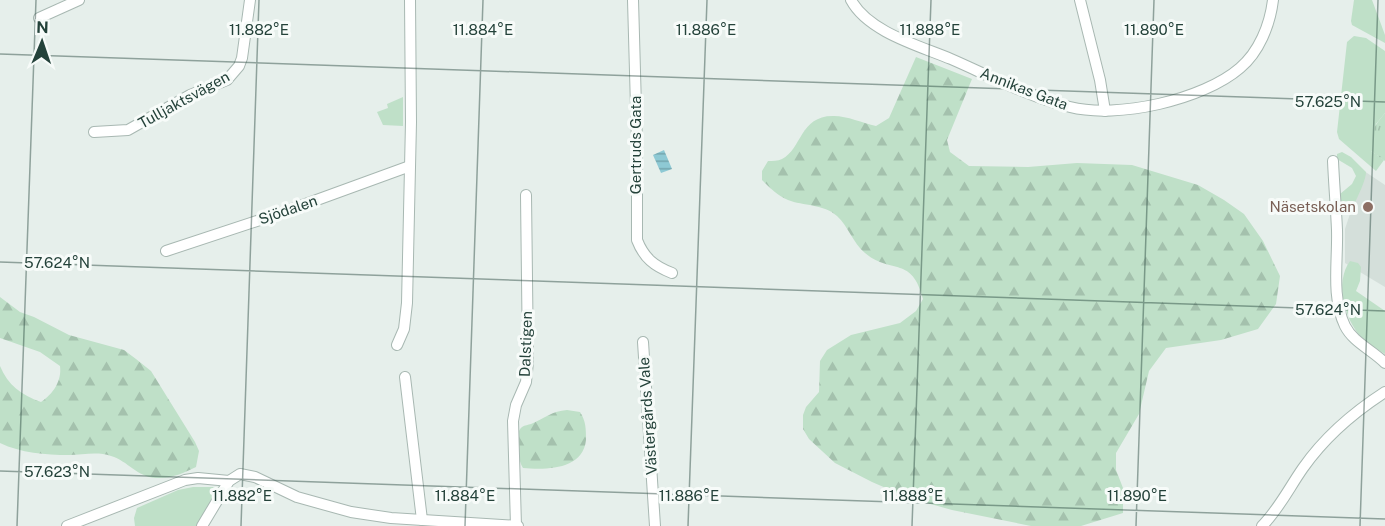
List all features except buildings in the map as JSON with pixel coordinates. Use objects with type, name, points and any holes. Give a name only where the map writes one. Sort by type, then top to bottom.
[{"type":"street","points":[[39,18],[80,0]]},
{"type":"street","name":"Tulljaktsvägen","points":[[94,132],[129,130],[190,95],[227,80],[239,66],[242,58],[250,0]]},
{"type":"street","points":[[397,345],[404,329],[407,303],[410,0]]},
{"type":"street","name":"Gertruds Gata","points":[[633,0],[637,240],[640,250],[650,263],[672,273]]},
{"type":"street","name":"Annikas Gata","points":[[851,0],[854,7],[870,22],[905,40],[1052,102],[1088,111],[1132,109],[1170,101],[1198,92],[1229,76],[1240,68],[1258,46],[1274,0]]},
{"type":"street","points":[[1080,0],[1100,80],[1105,111]]},
{"type":"street","points":[[1333,161],[1337,231],[1336,284],[1341,314],[1350,333],[1385,363]]},
{"type":"street","name":"Sjödalen","points":[[166,251],[281,213],[410,166]]},
{"type":"street","name":"Dalstigen","points":[[517,526],[512,432],[516,405],[526,382],[528,362],[526,195]]},
{"type":"street","name":"Västergårds Vale","points":[[643,342],[655,526]]},
{"type":"street","points":[[405,377],[422,520]]},
{"type":"street","points":[[1262,526],[1278,508],[1303,468],[1329,437],[1351,417],[1385,392]]},
{"type":"street","points":[[202,526],[229,481],[235,476],[246,474],[297,497],[335,509],[369,516],[517,526]]},
{"type":"street","points":[[67,526],[185,480],[209,478],[229,481]]},
{"type":"shaded area","name":"Näsetskolan","points":[[1364,171],[1385,185],[1385,287],[1345,263],[1345,229]]},
{"type":"green space","points":[[1354,0],[1372,0],[1385,35],[1385,43],[1352,25]]},
{"type":"green space","points":[[1354,36],[1366,38],[1385,51],[1385,113],[1376,124],[1371,151],[1384,160],[1376,171],[1339,139],[1337,132],[1347,42]]},
{"type":"green space","points":[[916,57],[972,79],[947,140],[950,152],[969,166],[1028,167],[1077,163],[1132,165],[1198,185],[1244,214],[1263,241],[1280,276],[1276,304],[1258,329],[1221,340],[1166,348],[1149,371],[1139,414],[1116,453],[1116,470],[1123,488],[1123,513],[1081,526],[1031,526],[952,510],[909,498],[835,463],[809,439],[803,429],[803,415],[806,407],[819,392],[820,361],[827,350],[851,335],[900,323],[916,311],[923,299],[913,276],[907,271],[883,263],[865,253],[841,220],[832,212],[794,202],[777,194],[762,180],[762,171],[768,161],[780,160],[789,154],[808,127],[823,117],[844,117],[876,126],[889,118]]},
{"type":"green space","points":[[403,97],[403,126],[383,125],[377,112],[388,108],[387,104]]},
{"type":"green space","points":[[1385,113],[1385,161],[1371,151],[1371,140],[1373,131]]},
{"type":"green space","points":[[1342,152],[1351,157],[1366,172],[1352,209],[1345,210],[1342,208],[1340,194],[1352,184],[1356,176],[1352,168],[1337,159],[1337,154]]},
{"type":"green space","points":[[1350,261],[1358,263],[1361,267],[1360,281],[1356,291],[1385,311],[1385,354],[1361,337],[1346,311],[1342,290],[1345,270]]},
{"type":"green space","points":[[0,297],[20,312],[69,335],[124,350],[151,371],[195,442],[199,451],[196,467],[172,477],[156,478],[143,475],[117,458],[106,455],[95,453],[42,454],[0,443],[0,366],[7,379],[16,388],[41,402],[56,387],[60,377],[60,366],[40,352],[0,338]]},
{"type":"green space","points":[[567,410],[580,412],[585,422],[586,440],[578,457],[571,463],[552,468],[523,468],[517,447],[519,430],[553,413]]},
{"type":"green space","points":[[193,487],[222,487],[198,526],[135,526],[134,518],[137,508],[178,490]]},
{"type":"water","points":[[664,150],[672,169],[661,173],[653,155]]},
{"type":"place","name":"Näsetskolan","points":[[1368,207]]}]
